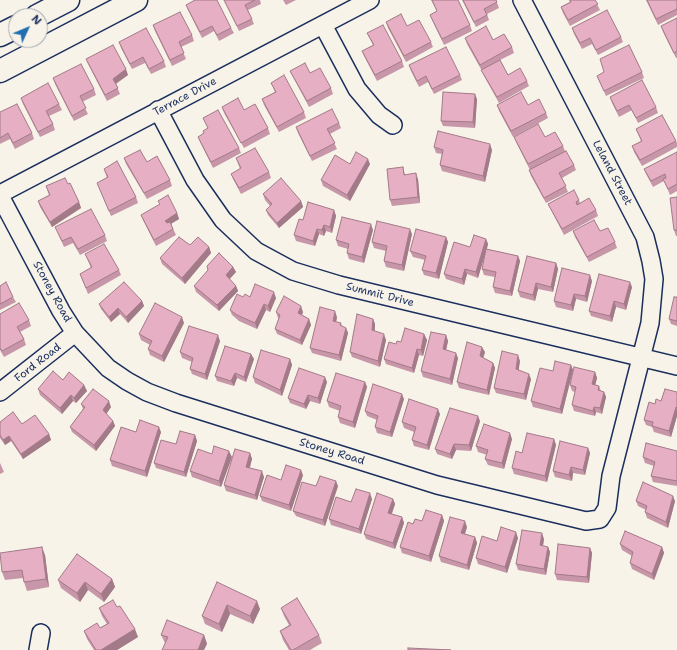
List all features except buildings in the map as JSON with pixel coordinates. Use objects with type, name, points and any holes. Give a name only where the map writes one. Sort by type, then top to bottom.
[{"type":"main road","points":[[48,10],[68,0]]},
{"type":"main road","points":[[0,71],[136,0]]},
{"type":"street","name":"Terrace Drive","points":[[0,195],[158,110],[370,0]]},
{"type":"street","name":"Leland Street","points":[[522,0],[645,237],[654,279],[650,323],[641,358]]},
{"type":"street","points":[[323,25],[357,89],[380,115],[393,125]]},
{"type":"street","name":"Summit Drive","points":[[158,110],[208,201],[239,236],[256,251],[293,271],[339,285],[677,366]]},
{"type":"street","name":"Stoney Road","points":[[0,195],[61,311],[75,333],[91,352],[108,368],[127,381],[147,392],[176,403],[437,485],[586,521],[600,519],[607,508],[611,476],[641,358]]},
{"type":"street","name":"Ford Road","points":[[0,392],[75,333]]},
{"type":"street","points":[[38,650],[42,633]]}]
